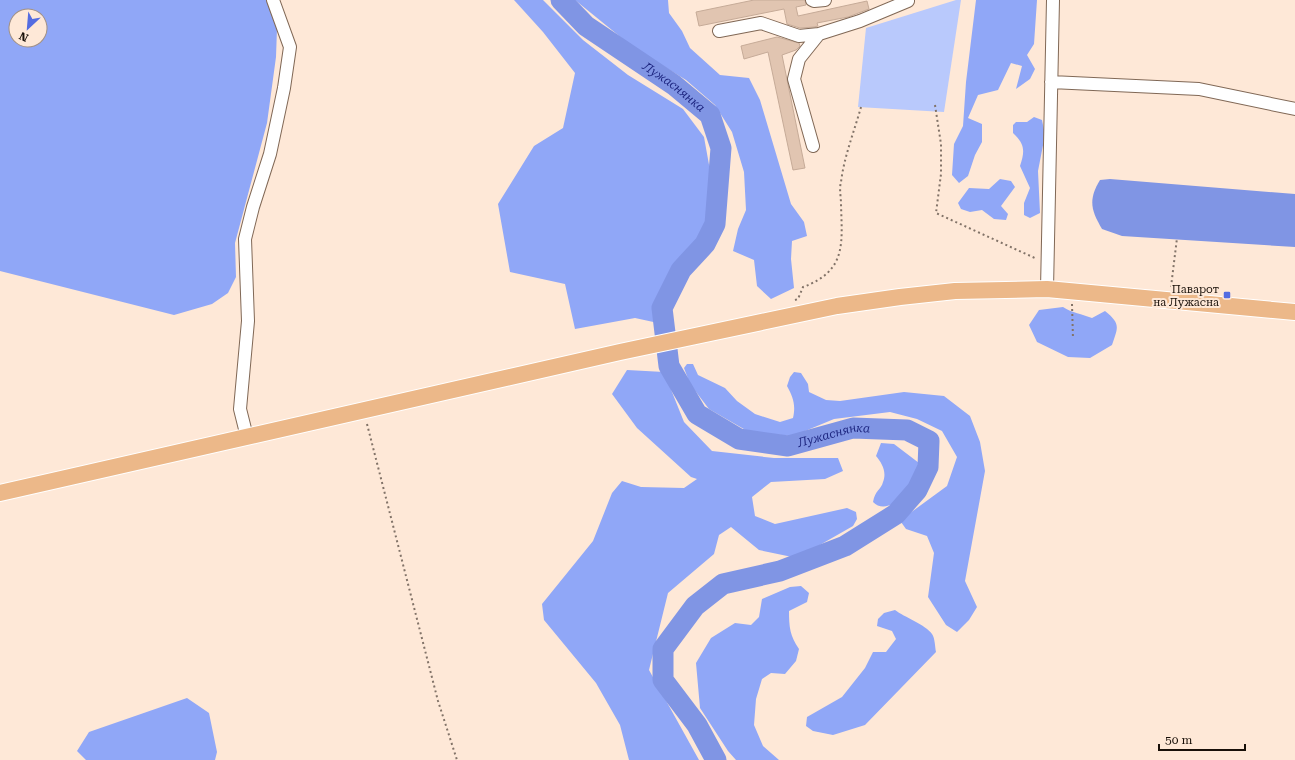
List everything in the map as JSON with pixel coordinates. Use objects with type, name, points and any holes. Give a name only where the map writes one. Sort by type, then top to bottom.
[{"type":"main road","points":[[0,493],[620,352],[837,306],[900,297],[955,291],[1047,289],[1295,312]]},
{"type":"street","points":[[247,437],[240,409],[248,320],[245,239],[252,207],[270,154],[284,88],[290,47],[273,0]]},
{"type":"street","points":[[812,0],[825,0]]},
{"type":"street","points":[[719,31],[761,23],[799,36],[820,34],[860,21],[907,0]]},
{"type":"street","points":[[1047,289],[1053,0]]},
{"type":"street","points":[[813,146],[794,79],[799,59],[820,34]]},
{"type":"street","points":[[1051,82],[1198,89],[1295,109]]},
{"type":"path","points":[[935,105],[941,144],[936,213],[1034,258],[1048,259]]},
{"type":"path","points":[[790,302],[798,299],[803,287],[819,281],[833,268],[840,251],[842,237],[840,183],[861,107]]},
{"type":"path","points":[[1169,300],[1177,238]]},
{"type":"path","points":[[1072,304],[1073,339]]},
{"type":"path","points":[[364,411],[438,702],[457,760]]},
{"type":"shaded area","points":[[0,0],[278,0],[276,57],[267,123],[235,243],[236,277],[228,293],[212,304],[174,315],[0,271]]},
{"type":"shaded area","points":[[514,0],[543,0],[583,40],[628,75],[683,109],[704,137],[717,209],[697,250],[672,281],[664,297],[658,323],[635,318],[575,329],[565,284],[510,272],[498,204],[534,146],[563,128],[575,73],[543,32]]},
{"type":"shaded area","points":[[575,0],[668,0],[669,13],[682,31],[690,48],[720,75],[749,78],[760,100],[791,204],[804,222],[807,236],[792,241],[791,259],[794,288],[771,299],[757,286],[754,260],[733,251],[738,229],[746,210],[744,172],[732,132],[715,105],[686,80],[634,48]]},
{"type":"shaded area","points":[[956,0],[961,0],[944,112],[858,107],[866,28]]},
{"type":"shaded area","points":[[976,0],[1037,0],[1034,44],[1027,55],[1035,69],[1030,79],[1016,89],[1022,66],[1011,63],[998,90],[978,95],[968,118],[982,124],[982,142],[975,155],[968,176],[959,183],[952,175],[954,144],[963,126],[966,82]]},
{"type":"shaded area","points":[[1034,117],[1042,120],[1045,135],[1038,171],[1040,213],[1030,218],[1024,215],[1024,203],[1030,188],[1020,166],[1023,156],[1023,148],[1020,141],[1013,133],[1013,125],[1016,122],[1027,122]]},
{"type":"shaded area","points":[[1000,179],[1011,181],[1015,187],[1001,206],[1008,214],[1006,220],[994,219],[982,210],[970,212],[961,209],[958,203],[969,188],[989,189]]},
{"type":"shaded area","points":[[1110,179],[1295,194],[1295,247],[1122,236],[1102,229],[1093,210],[1092,199],[1100,180]]},
{"type":"shaded area","points":[[1063,307],[1092,318],[1105,311],[1114,319],[1117,326],[1112,345],[1090,358],[1068,357],[1037,342],[1029,325],[1039,310]]},
{"type":"shaded area","points":[[687,364],[693,364],[698,375],[725,388],[737,401],[755,414],[780,422],[793,418],[793,401],[787,386],[790,377],[794,372],[801,373],[808,384],[809,392],[826,400],[840,401],[904,392],[944,396],[970,416],[980,442],[985,471],[965,581],[977,607],[969,620],[957,632],[946,625],[928,597],[934,553],[927,536],[906,529],[901,522],[906,516],[947,486],[957,457],[942,431],[917,419],[890,412],[834,419],[793,436],[749,432],[709,409],[690,384],[684,368]]},
{"type":"shaded area","points":[[627,370],[664,372],[684,422],[712,451],[774,458],[838,458],[843,471],[825,479],[771,482],[752,497],[755,516],[775,524],[847,508],[856,512],[857,519],[853,526],[797,558],[759,550],[731,527],[719,535],[714,554],[668,593],[649,670],[699,760],[629,760],[620,725],[596,683],[544,620],[542,604],[593,541],[612,493],[622,481],[641,487],[684,488],[697,479],[691,477],[637,428],[612,394]]},
{"type":"shaded area","points":[[881,443],[894,444],[919,463],[918,473],[912,486],[900,499],[893,504],[886,506],[879,506],[873,502],[884,478],[883,468],[876,456]]},
{"type":"shaded area","points":[[801,586],[809,593],[807,602],[789,611],[791,631],[799,649],[796,661],[785,674],[771,673],[762,679],[756,699],[754,725],[763,746],[779,760],[736,760],[728,751],[700,708],[696,663],[711,638],[735,623],[751,625],[759,617],[762,599],[790,587]]},
{"type":"shaded area","points":[[895,610],[920,624],[932,634],[936,652],[865,725],[833,735],[813,731],[806,726],[807,717],[842,697],[865,668],[873,652],[886,652],[896,639],[892,631],[877,626],[878,619],[884,613]]},
{"type":"shaded area","points":[[187,698],[209,713],[217,752],[215,760],[86,760],[77,751],[89,732]]},
{"type":"building","points":[[754,0],[805,0],[806,5],[796,7],[798,16],[867,1],[869,9],[848,17],[817,23],[818,26],[814,27],[800,28],[787,24],[784,9],[699,26],[696,12]]},
{"type":"building","points":[[777,37],[799,43],[800,46],[796,50],[782,55],[805,168],[793,170],[768,52],[744,59],[741,46]]},
{"type":"waterway","name":"Лужаснянка","points":[[561,0],[586,26],[674,85],[710,115],[721,148],[715,224],[705,244],[681,270],[662,308],[669,366],[697,414],[739,439],[788,446],[853,428],[907,430],[929,441],[928,467],[917,490],[896,514],[845,546],[780,571],[723,584],[695,606],[663,649],[663,680],[697,725],[716,760]]},
{"type":"place","name":"Паварот на Лужасна","points":[[1227,295]]}]
